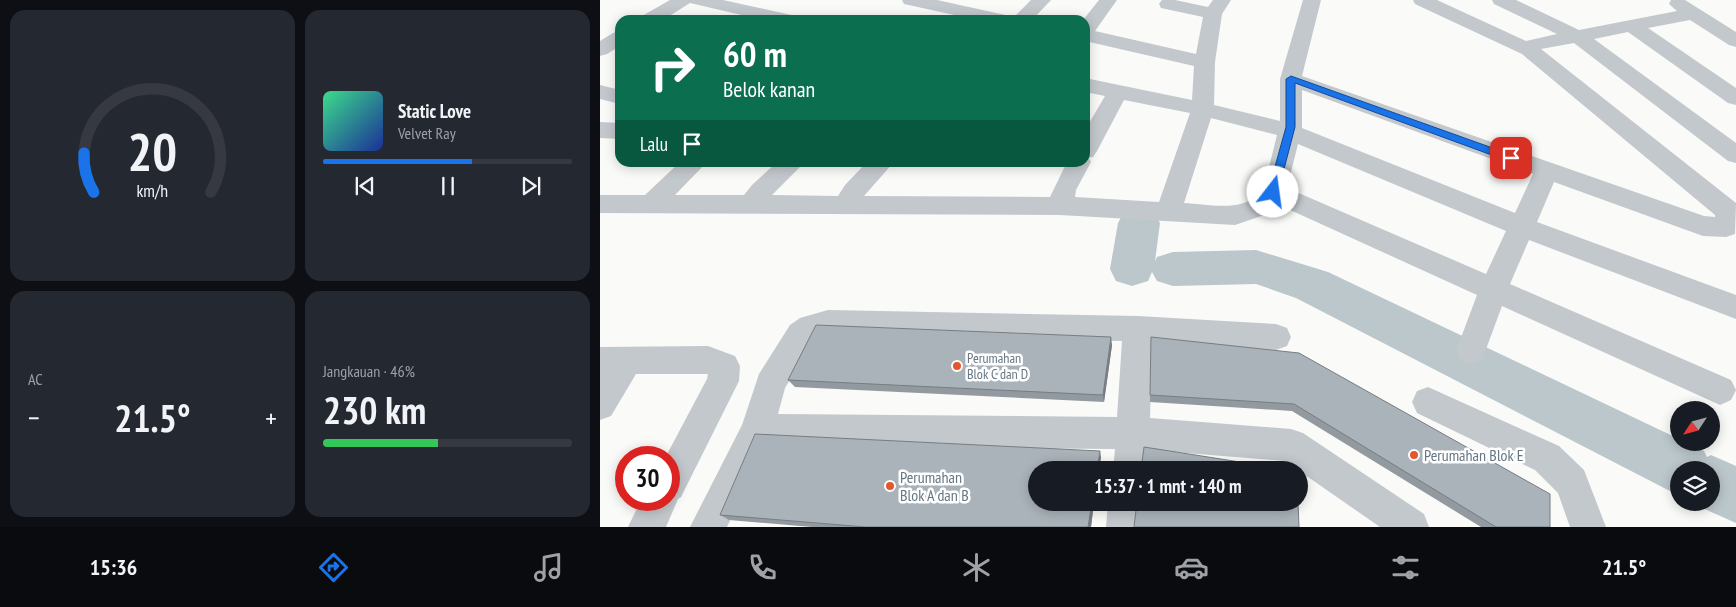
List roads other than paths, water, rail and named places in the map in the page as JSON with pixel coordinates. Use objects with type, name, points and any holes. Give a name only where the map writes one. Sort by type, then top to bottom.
[{"type":"street","points":[[657,15],[682,0]]},
{"type":"street","points":[[697,0],[742,4],[774,15]]},
{"type":"street","points":[[911,0],[963,5],[990,15]]},
{"type":"street","points":[[1026,15],[1042,0]]},
{"type":"street","points":[[1090,26],[1108,0]]},
{"type":"street","points":[[600,204],[1060,206],[1236,215],[1261,206],[1273,192],[1290,131],[1291,79],[1312,0]]},
{"type":"street","points":[[1291,79],[1703,226],[1726,227],[1732,209],[1529,50],[1422,0]]},
{"type":"street","points":[[1501,0],[1579,36],[1726,138],[1736,155]]},
{"type":"street","points":[[1672,0],[1736,41]]},
{"type":"street","points":[[1168,4],[1217,7],[1205,62],[1203,109],[1168,213]]},
{"type":"street","points":[[1529,50],[1535,44],[1693,14]]},
{"type":"street","points":[[1632,26],[1736,98]]},
{"type":"street","points":[[600,30],[615,34]]},
{"type":"street","points":[[1090,34],[1205,62]]},
{"type":"street","points":[[600,50],[615,40]]},
{"type":"street","points":[[1090,86],[1203,109],[1290,131],[1522,227],[1736,307]]},
{"type":"street","points":[[600,92],[615,96]]},
{"type":"street","points":[[1090,142],[1116,93]]},
{"type":"street","points":[[600,130],[615,131]]},
{"type":"street","points":[[652,204],[690,167]]},
{"type":"street","points":[[750,205],[761,191],[787,167]]},
{"type":"street","points":[[846,204],[854,191],[877,167]]},
{"type":"street","points":[[1060,206],[1064,190],[1076,167]]},
{"type":"street","points":[[1471,351],[1493,290],[1547,171]]},
{"type":"street","points":[[1273,192],[1720,390]]},
{"type":"street","points":[[708,527],[757,430],[770,384],[801,334],[810,327],[828,323],[1138,329],[1276,337]]},
{"type":"street","points":[[1131,461],[1138,329]]},
{"type":"street","points":[[600,405],[614,361],[708,360],[724,366],[723,381],[680,463]]},
{"type":"street","points":[[1428,402],[1547,458],[1572,482],[1588,527]]},
{"type":"street","points":[[757,430],[1133,432],[1291,444],[1411,527]]},
{"type":"street","points":[[646,527],[655,511]]},
{"type":"street","points":[[1124,527],[1125,511]]},
{"type":"waterway","points":[[1132,269],[1139,223]]},
{"type":"waterway","points":[[1173,269],[1256,267],[1312,285],[1670,463]]},
{"type":"waterway","points":[[1720,487],[1736,495]]},
{"type":"place","name":"Perumahan Blok C dan D","points":[[957,366]]},
{"type":"place","name":"Perumahan Blok E","points":[[1414,455]]},
{"type":"place","name":"Perumahan Blok A dan B","points":[[890,486]]}]
